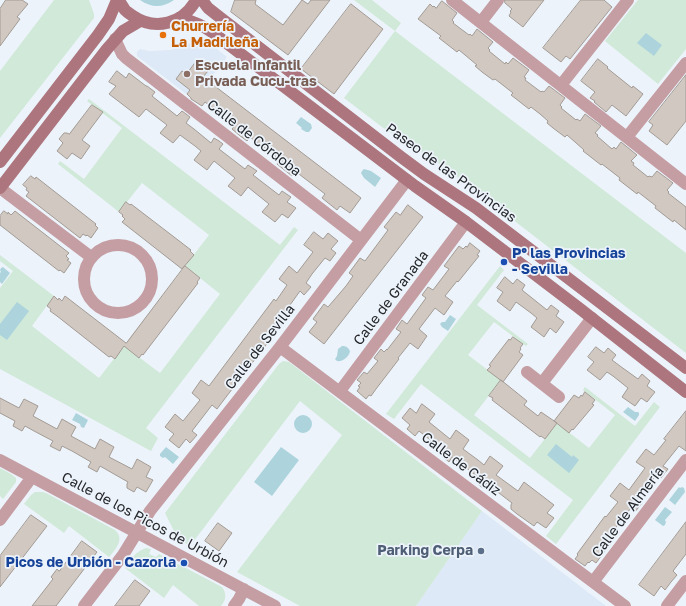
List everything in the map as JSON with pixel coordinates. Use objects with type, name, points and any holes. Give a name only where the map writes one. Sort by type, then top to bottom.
[{"type":"street","points":[[0,162],[98,35],[109,18],[117,0],[126,11],[140,21],[152,24],[170,22],[180,18],[186,14],[196,0]]},
{"type":"street","name":"Paseo de las Provincias","points":[[202,0],[208,8],[401,157],[476,208],[686,368]]},
{"type":"street","points":[[452,0],[686,184]]},
{"type":"street","points":[[481,22],[498,0]]},
{"type":"street","points":[[561,85],[628,0]]},
{"type":"street","points":[[180,18],[198,23],[212,32],[406,180],[466,222],[686,392]]},
{"type":"street","points":[[91,257],[0,188],[115,40],[123,31],[140,21]]},
{"type":"street","name":"Calle de Córdoba","points":[[115,40],[122,54],[126,58],[361,240]]},
{"type":"street","points":[[627,137],[686,63]]},
{"type":"street","name":"Calle de Sevilla","points":[[84,606],[123,555],[150,511],[280,346],[406,180]]},
{"type":"street","name":"Calle de Granada","points":[[340,392],[466,222]]},
{"type":"street","points":[[118,244],[129,246],[139,252],[147,260],[151,271],[152,283],[149,294],[142,303],[133,310],[122,313],[110,312],[100,308],[91,300],[84,285],[83,279],[85,267],[91,257],[106,246],[118,244]]},
{"type":"street","points":[[542,383],[592,318]]},
{"type":"street","name":"Calle de Cádiz","points":[[280,346],[624,606]]},
{"type":"street","points":[[527,372],[559,397]]},
{"type":"street","name":"Calle de los Picos de Urbión","points":[[0,460],[275,606]]},
{"type":"street","name":"Calle de Almería","points":[[593,582],[686,460]]},
{"type":"street","points":[[0,520],[32,477]]},
{"type":"street","points":[[667,606],[686,581]]},
{"type":"street","points":[[234,606],[244,589]]},
{"type":"shaded area","name":"Escuela Infantil Privada Cucu-tras","points":[[201,36],[227,57],[194,100],[137,56],[137,52],[140,49],[149,51],[170,50],[182,47]]},
{"type":"shaded area","name":"Parking Cerpa","points":[[482,511],[606,606],[416,606]]},
{"type":"green space","points":[[54,0],[89,0],[94,18],[0,138],[0,71]]},
{"type":"green space","points":[[354,0],[372,0],[401,23],[395,31]]},
{"type":"green space","points":[[638,0],[686,0],[686,49],[658,84],[605,41]]},
{"type":"green space","points":[[395,31],[686,253],[686,353],[447,169],[382,127],[344,98]]},
{"type":"green space","points":[[89,99],[280,245],[294,227],[298,230],[146,428],[158,438],[151,451],[0,369],[0,288],[13,271],[0,261],[0,255],[54,296],[32,326],[99,378],[124,346],[160,373],[220,294],[185,266],[209,235],[142,183],[119,212],[58,164],[60,161],[84,179],[122,128],[87,101]]},
{"type":"green space","points":[[500,266],[504,270],[477,305],[528,344],[526,346],[494,322],[468,355],[501,380],[474,415],[530,458],[557,423],[589,448],[615,415],[583,390],[585,387],[635,426],[654,402],[660,407],[556,544],[546,536],[573,500],[421,384],[394,419],[386,414]]},
{"type":"green space","points":[[283,361],[289,362],[482,511],[416,606],[300,606],[237,572],[342,435],[300,401],[190,546],[183,542],[185,539],[175,533],[165,513],[279,364]]},
{"type":"green space","points":[[0,468],[16,478],[16,482],[3,499],[0,496]]},
{"type":"green space","points":[[35,492],[46,493],[115,530],[118,533],[119,540],[114,551],[109,557],[69,526],[64,533],[24,504]]},
{"type":"green space","points":[[142,549],[151,549],[149,554],[156,557],[159,554],[222,587],[225,592],[225,597],[221,606],[199,606],[173,585],[164,598],[125,568],[136,554]]},
{"type":"water","points":[[140,0],[174,0],[161,6],[153,6]]},
{"type":"water","points":[[646,33],[662,45],[654,56],[637,43]]},
{"type":"water","points":[[301,117],[311,124],[312,128],[309,132],[301,129],[302,128],[296,123]]},
{"type":"water","points":[[364,169],[371,171],[381,178],[375,187],[364,178],[361,173]]},
{"type":"water","points":[[3,267],[10,273],[2,284],[0,282],[0,270]]},
{"type":"water","points":[[17,302],[29,311],[7,340],[0,335],[0,324]]},
{"type":"water","points":[[450,315],[456,319],[448,331],[440,324],[445,322]]},
{"type":"water","points":[[342,346],[348,348],[350,351],[347,357],[343,360],[337,361],[335,359],[338,349]]},
{"type":"water","points":[[628,407],[639,413],[635,421],[623,412]]},
{"type":"water","points":[[76,413],[88,420],[84,428],[72,420]]},
{"type":"water","points":[[303,415],[309,418],[312,424],[309,430],[303,433],[297,430],[294,424],[297,418]]},
{"type":"water","points":[[556,444],[572,457],[573,455],[579,460],[569,473],[547,455]]},
{"type":"water","points":[[166,447],[179,457],[173,464],[165,457],[163,458],[160,456]]},
{"type":"water","points":[[281,447],[299,460],[272,496],[254,482]]},
{"type":"water","points":[[679,487],[684,488],[685,492],[675,505],[669,500]]},
{"type":"water","points":[[665,507],[672,512],[665,520],[665,525],[663,526],[655,520]]},
{"type":"building","points":[[6,0],[22,0],[28,4],[17,17],[20,19],[0,46],[0,9]]},
{"type":"building","points":[[235,0],[256,0],[255,4],[283,25],[302,0],[308,4],[311,0],[330,0],[288,55],[231,12]]},
{"type":"building","points":[[505,0],[544,0],[523,27],[509,16],[512,9],[505,3]]},
{"type":"building","points":[[581,0],[604,0],[612,7],[570,59],[566,56],[561,62],[543,48]]},
{"type":"building","points":[[442,1],[457,13],[452,20],[454,22],[453,23],[472,36],[477,29],[493,42],[488,48],[490,50],[489,51],[505,64],[506,62],[508,64],[513,58],[529,70],[524,77],[526,78],[525,80],[541,92],[544,92],[549,86],[565,98],[560,105],[562,107],[561,108],[576,120],[577,119],[580,121],[585,114],[601,126],[595,133],[612,149],[614,147],[616,149],[621,142],[637,155],[631,161],[634,163],[633,165],[648,177],[652,177],[657,171],[673,183],[667,190],[669,192],[668,193],[686,207],[686,230],[674,220],[673,222],[655,208],[656,206],[638,192],[637,194],[619,180],[620,178],[583,151],[584,150],[567,135],[565,137],[553,128],[547,123],[548,121],[531,107],[529,109],[511,95],[513,93],[495,79],[493,80],[482,72],[475,66],[477,65],[459,50],[457,52],[439,38],[441,36],[418,19],[430,4],[436,8]]},
{"type":"building","points":[[351,4],[383,29],[334,94],[301,69]]},
{"type":"building","points":[[598,59],[632,88],[633,86],[643,94],[626,116],[612,105],[606,112],[590,98],[595,92],[581,81]]},
{"type":"building","points":[[196,62],[208,71],[203,77],[361,198],[350,213],[340,206],[337,210],[322,198],[325,194],[295,171],[292,176],[277,164],[280,160],[250,137],[247,141],[239,135],[232,129],[235,125],[205,102],[202,106],[191,99],[187,94],[190,90],[176,79],[182,71],[186,74]]},
{"type":"building","points":[[117,71],[126,78],[129,73],[155,92],[152,96],[177,116],[182,111],[190,117],[186,123],[211,143],[214,138],[219,141],[223,144],[219,149],[245,169],[248,165],[257,171],[253,175],[279,195],[282,191],[291,197],[287,202],[296,208],[288,218],[282,214],[275,222],[262,212],[269,204],[248,187],[241,196],[228,186],[235,178],[214,161],[207,170],[194,160],[201,151],[195,146],[180,135],[173,143],[160,133],[167,125],[146,109],[139,117],[109,94],[116,86],[109,82]]},
{"type":"building","points":[[686,75],[686,121],[667,145],[649,131],[653,125],[649,122]]},
{"type":"building","points":[[92,105],[103,112],[82,140],[90,146],[81,159],[72,153],[67,159],[57,151],[63,143],[59,139],[64,133],[69,134]]},
{"type":"building","points":[[31,176],[35,179],[36,177],[96,224],[95,225],[98,228],[91,238],[83,234],[80,238],[26,196],[29,192],[23,185]]},
{"type":"building","points":[[126,202],[130,205],[131,204],[191,250],[190,251],[194,255],[182,269],[122,222],[125,219],[119,212]]},
{"type":"building","points":[[408,205],[423,217],[324,344],[309,332],[317,322],[313,319],[324,304],[328,307],[346,286],[353,276],[349,273],[360,258],[365,261],[388,230],[384,227],[396,212],[400,215]]},
{"type":"building","points":[[4,211],[11,215],[15,211],[69,253],[66,256],[69,259],[67,260],[71,263],[64,273],[60,270],[59,271],[0,225],[0,216]]},
{"type":"building","points":[[314,232],[323,239],[328,233],[338,241],[331,249],[336,253],[330,261],[325,258],[312,274],[306,283],[311,287],[304,295],[300,291],[285,312],[289,315],[217,409],[212,405],[192,431],[197,435],[190,443],[186,439],[179,448],[169,440],[174,434],[165,427],[175,414],[183,421],[200,400],[192,393],[201,380],[209,386],[274,299],[276,301],[287,285],[279,279],[289,266],[297,273],[313,252],[304,245]]},
{"type":"building","points":[[470,243],[480,251],[477,255],[479,256],[445,296],[453,302],[444,315],[435,308],[419,329],[427,336],[418,349],[410,343],[371,396],[369,395],[366,399],[357,391],[360,387],[358,386],[361,383],[357,380],[364,372],[367,374],[378,361],[374,358],[381,349],[384,352],[387,350],[401,332],[396,329],[402,320],[407,324],[426,298],[422,295],[428,287],[433,290],[449,269],[444,266],[459,246],[463,249]]},
{"type":"building","points":[[185,266],[200,278],[197,282],[198,283],[143,355],[142,354],[139,358],[124,346],[115,359],[111,356],[109,357],[50,311],[51,309],[47,306],[54,296],[58,300],[59,298],[62,301],[65,296],[126,343]]},
{"type":"building","points":[[505,277],[513,284],[517,279],[525,285],[522,290],[547,310],[551,305],[559,311],[556,316],[564,322],[556,333],[550,328],[544,337],[531,327],[537,318],[531,313],[516,302],[510,311],[497,301],[503,292],[497,288]]},
{"type":"building","points":[[513,337],[523,344],[519,352],[523,355],[503,382],[487,370],[491,366],[489,365],[509,339],[510,340]]},
{"type":"building","points":[[596,347],[604,353],[608,348],[616,355],[612,360],[638,379],[642,374],[650,381],[647,386],[655,392],[647,402],[641,398],[635,406],[622,397],[628,388],[613,376],[607,372],[600,380],[587,370],[594,362],[588,357]]},
{"type":"building","points":[[501,380],[527,401],[524,405],[538,416],[541,412],[557,423],[545,439],[541,436],[540,437],[492,400],[493,398],[489,396]]},
{"type":"building","points":[[585,392],[595,400],[592,404],[594,405],[569,433],[554,421],[574,395],[579,398]]},
{"type":"building","points":[[0,398],[19,408],[24,399],[38,406],[33,416],[57,429],[62,419],[76,427],[71,436],[95,449],[100,439],[114,447],[109,457],[132,469],[137,459],[151,467],[146,477],[153,480],[146,492],[137,487],[134,492],[127,488],[128,482],[100,466],[97,472],[88,467],[91,462],[62,446],[60,451],[50,446],[53,441],[25,426],[22,431],[13,426],[15,421],[0,413]]},
{"type":"building","points":[[422,404],[435,414],[429,422],[450,439],[456,430],[469,440],[463,449],[484,465],[490,456],[503,466],[496,475],[518,491],[524,482],[554,505],[547,513],[554,518],[546,528],[537,522],[534,526],[517,514],[511,509],[512,503],[486,483],[483,488],[479,485],[475,481],[478,477],[452,457],[449,462],[441,455],[444,451],[419,431],[415,436],[407,429],[410,425],[402,418],[410,408],[416,413]]},
{"type":"building","points":[[686,411],[686,451],[679,446],[663,466],[668,469],[661,478],[657,474],[637,500],[642,503],[635,512],[631,508],[617,526],[615,529],[619,532],[596,563],[592,560],[585,566],[575,559],[578,555],[577,554],[605,516],[606,517],[618,502],[610,496],[620,483],[629,490],[645,468],[636,462],[646,449],[654,455],[666,440],[664,439]]},
{"type":"building","points":[[31,515],[47,526],[0,587],[0,556]]},
{"type":"building","points":[[686,522],[686,554],[673,571],[677,575],[665,590],[661,586],[654,596],[639,585]]},
{"type":"building","points":[[218,523],[232,533],[219,551],[205,541]]},
{"type":"building","points":[[82,541],[97,552],[56,606],[32,606],[53,579],[51,577],[57,569],[59,571]]},
{"type":"building","points":[[135,580],[150,591],[139,606],[115,606]]},
{"type":"place","name":"Churrería La Madrileña","points":[[163,35]]},
{"type":"place","name":"Escuela Infantil Privada Cucu-tras","points":[[187,74]]},
{"type":"place","name":"Pº las Provincias - Sevilla","points":[[504,262]]},
{"type":"place","name":"Parking Cerpa","points":[[481,551]]},
{"type":"place","name":"Picos de Urbión - Cazorla","points":[[184,563]]}]
